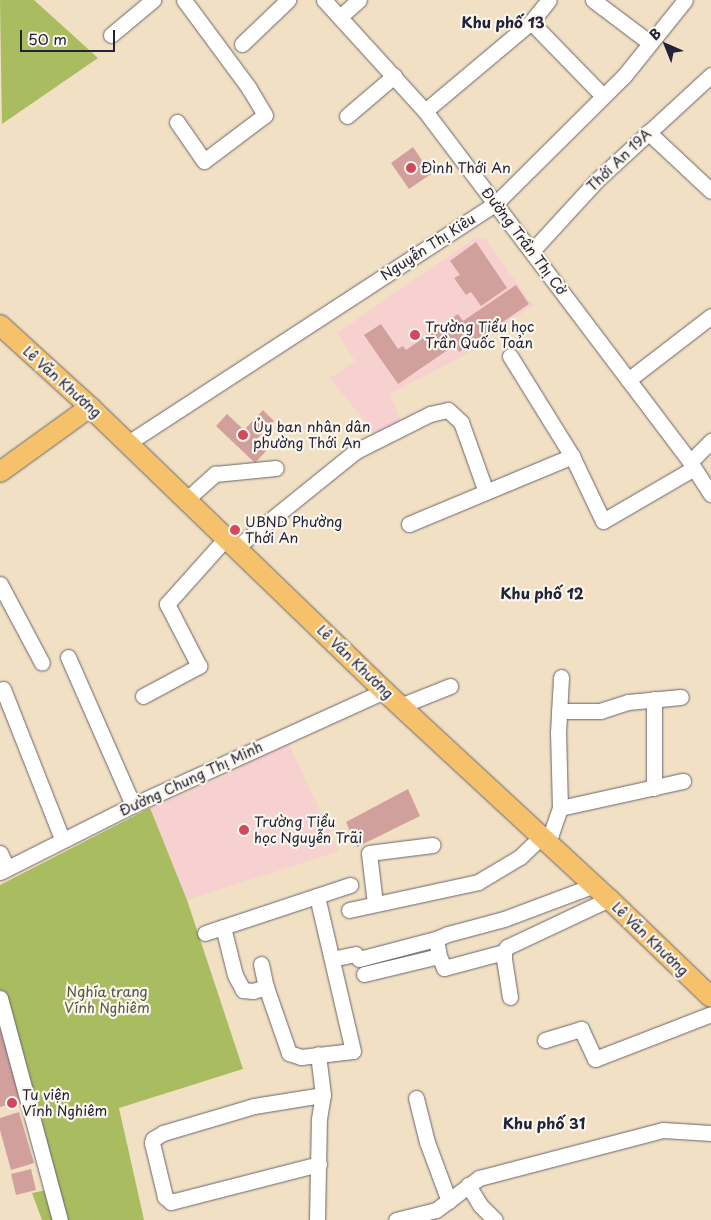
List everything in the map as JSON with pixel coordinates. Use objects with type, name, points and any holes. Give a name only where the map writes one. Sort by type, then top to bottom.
[{"type":"main road","name":"Lê Văn Khương","points":[[0,325],[188,499],[384,691],[592,886],[609,899],[711,997]]},
{"type":"main road","points":[[0,472],[90,407]]},
{"type":"street","points":[[111,35],[153,0]]},
{"type":"street","points":[[177,122],[204,161],[265,115],[228,59],[184,0]]},
{"type":"street","points":[[242,44],[288,0]]},
{"type":"street","name":"Đường Trần Thị Cờ","points":[[324,0],[425,111],[692,465],[711,494]]},
{"type":"street","points":[[340,16],[359,0]]},
{"type":"street","points":[[425,111],[531,22],[549,0]]},
{"type":"street","points":[[593,0],[650,44]]},
{"type":"street","name":"Nguyễn Thị Kiêu","points":[[128,443],[496,203],[624,76],[685,0]]},
{"type":"street","points":[[531,22],[603,96]]},
{"type":"street","name":"Thới An 19A","points":[[532,251],[597,180],[711,75]]},
{"type":"street","points":[[347,116],[394,76]]},
{"type":"street","points":[[648,132],[711,192]]},
{"type":"street","points":[[628,380],[711,316]]},
{"type":"street","points":[[510,356],[572,456],[603,521],[692,465],[711,441]]},
{"type":"street","points":[[143,696],[199,666],[166,604],[232,542],[356,451],[430,414],[448,410],[461,422],[486,492]]},
{"type":"street","points":[[409,524],[572,456]]},
{"type":"street","points":[[188,499],[215,474],[276,468]]},
{"type":"street","points":[[1,590],[42,663]]},
{"type":"street","points":[[68,657],[133,805]]},
{"type":"street","points":[[349,910],[478,882],[520,857],[551,834],[560,808],[560,677]]},
{"type":"street","points":[[400,706],[450,686]]},
{"type":"street","points":[[3,689],[62,839]]},
{"type":"street","name":"Đường Chung Thị Minh","points":[[3,870],[133,805],[384,691]]},
{"type":"street","points":[[559,711],[600,711],[628,702],[681,697]]},
{"type":"street","points":[[654,699],[654,788]]},
{"type":"street","points":[[560,808],[683,781]]},
{"type":"street","points":[[375,904],[369,853],[432,845]]},
{"type":"street","points":[[0,853],[3,870]]},
{"type":"street","points":[[205,933],[350,885]]},
{"type":"street","points":[[332,959],[357,956],[436,939],[504,919],[592,886]]},
{"type":"street","points":[[261,964],[266,987],[289,1052],[301,1057],[353,1051],[317,896]]},
{"type":"street","points":[[436,939],[444,968],[504,952],[511,944],[609,899]]},
{"type":"street","points":[[223,927],[235,975],[243,990],[253,991],[266,987]]},
{"type":"street","points":[[504,952],[510,997]]},
{"type":"street","points":[[364,974],[440,956]]},
{"type":"street","points":[[0,998],[60,1220]]},
{"type":"street","points":[[545,1040],[581,1028],[595,1059],[711,1014]]},
{"type":"street","points":[[317,1220],[319,1119],[323,1094],[318,1054]]},
{"type":"street","points":[[319,1164],[171,1202],[165,1198],[152,1143],[153,1139],[163,1133],[254,1106],[323,1094]]},
{"type":"street","points":[[416,1098],[427,1142],[449,1201]]},
{"type":"street","points":[[396,1220],[436,1210],[479,1178],[662,1130],[711,1132]]},
{"type":"street","points":[[468,1185],[480,1205],[496,1220]]},
{"type":"shaded area","name":"Trường Tiểu học Trần Quốc Toản","points":[[475,238],[485,239],[533,305],[489,337],[491,341],[390,394],[401,422],[375,434],[330,378],[355,361],[337,333]]},
{"type":"shaded area","name":"Trường Tiểu học Nguyễn Trãi","points":[[290,741],[290,747],[339,851],[187,900],[150,808],[240,769],[245,760]]},
{"type":"green space","points":[[0,0],[34,0],[98,58],[2,124]]},
{"type":"green space","name":"Nghĩa trang Vĩnh Nghiêm","points":[[150,808],[187,900],[243,1069],[119,1108],[144,1220],[42,1220],[32,1193],[47,1190],[0,1016],[0,885]]},
{"type":"building","name":"Đình Thới An","points":[[413,147],[431,174],[409,189],[391,163]]},
{"type":"building","points":[[476,242],[507,288],[481,306],[471,292],[466,295],[454,278],[460,275],[450,261]]},
{"type":"building","points":[[516,285],[529,304],[459,352],[455,345],[398,384],[364,335],[381,324],[398,349],[403,346],[406,350],[458,314],[463,321]]},
{"type":"building","name":"Ủy ban nhân dân phường Thới An","points":[[263,410],[274,421],[255,441],[266,451],[255,463],[216,426],[227,414],[244,430]]},
{"type":"building","points":[[408,789],[420,816],[357,847],[346,822]]},
{"type":"building","points":[[0,1026],[21,1101],[0,1107]]},
{"type":"building","points":[[19,1112],[34,1163],[11,1170],[0,1130],[0,1118]]},
{"type":"building","points":[[31,1169],[36,1190],[16,1195],[11,1174]]},
{"type":"place","name":"Đình Thới An","points":[[411,168]]},
{"type":"place","name":"Trường Tiểu học Trần Quốc Toản","points":[[415,335]]},
{"type":"place","name":"Ủy ban nhân dân phường Thới An","points":[[243,435]]},
{"type":"place","name":"UBND Phường Thới An","points":[[235,530]]},
{"type":"place","name":"Trường Tiểu học Nguyễn Trãi","points":[[244,830]]},
{"type":"place","name":"Tu viện Vĩnh Nghiêm","points":[[12,1103]]},
{"type":"district","name":"Khu phố 13","points":[[503,22]]},
{"type":"district","name":"Khu phố 12","points":[[542,593]]},
{"type":"district","name":"Khu phố 31","points":[[544,1123]]}]
